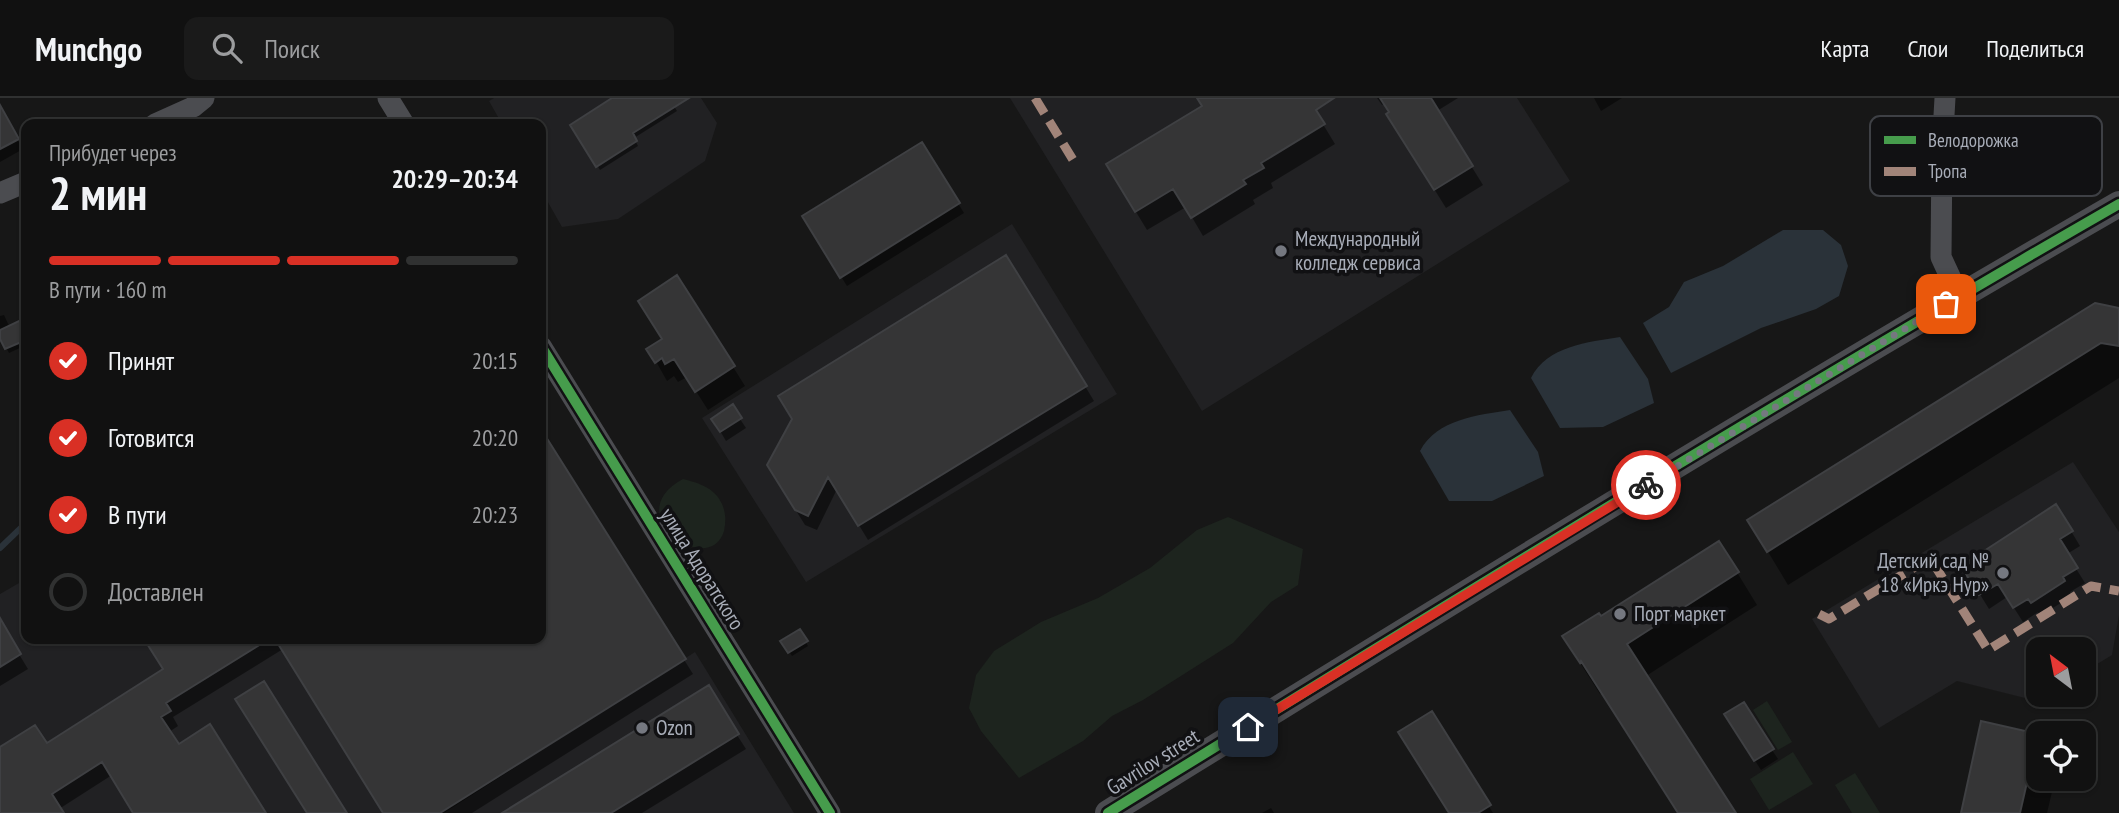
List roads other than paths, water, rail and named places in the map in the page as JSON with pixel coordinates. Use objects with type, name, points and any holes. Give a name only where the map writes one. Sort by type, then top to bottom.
[{"type":"street","points":[[166,119],[194,107],[204,98]]},
{"type":"street","points":[[388,98],[401,119]]},
{"type":"street","points":[[1944,116],[1945,98]]},
{"type":"street","points":[[0,193],[21,184]]},
{"type":"street","points":[[1942,196],[1941,257],[1959,296]]},
{"type":"street","name":"Gavrilov street","points":[[1108,813],[1470,590],[1959,296],[2119,204]]},
{"type":"street","name":"улица Адоратского","points":[[546,354],[830,813]]},
{"type":"waterway","points":[[0,548],[21,528]]},
{"type":"place","name":"Международный колледж сервиса","points":[[1281,251]]},
{"type":"place","name":"Детский сад № 18 «Иркэ Нур»","points":[[2003,573]]},
{"type":"place","name":"Порт маркет","points":[[1620,614]]},
{"type":"place","name":"Ozon","points":[[642,728]]}]
